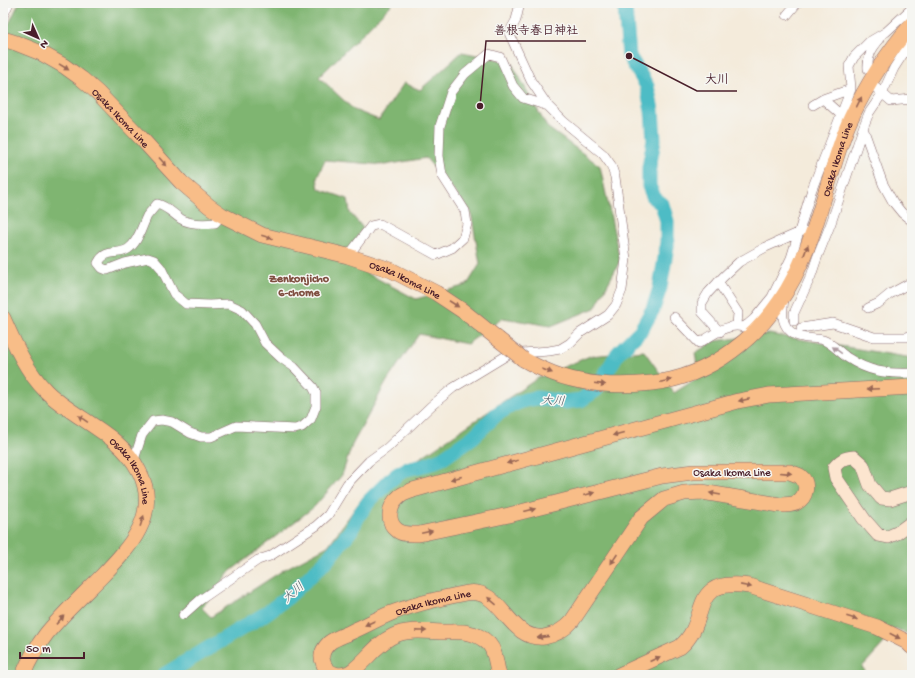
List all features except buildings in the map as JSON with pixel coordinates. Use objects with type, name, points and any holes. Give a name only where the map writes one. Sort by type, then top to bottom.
[{"type":"main road","name":"Osaka Ikoma Line","points":[[3,39],[41,53],[64,66],[82,79],[98,93],[181,182],[222,215],[262,235],[348,256],[391,270],[436,293],[463,310],[523,359],[545,371],[572,379],[601,385],[628,386],[663,382],[681,378],[698,371],[725,356],[744,342],[762,325],[784,298],[812,233],[850,119],[867,86],[881,64],[912,24]]},
{"type":"main road","name":"Osaka Ikoma Line","points":[[3,318],[20,354],[32,374],[46,391],[115,441],[134,460],[144,480],[146,496],[146,510],[136,537],[121,557],[47,634],[30,658],[22,675]]},
{"type":"main road","name":"Osaka Ikoma Line","points":[[499,675],[494,653],[489,644],[478,636],[466,632],[412,631],[400,633],[383,641],[351,672],[342,675],[330,672],[324,666],[321,658],[323,651],[330,642],[389,614],[432,600],[471,592],[488,597],[497,604],[519,629],[527,635],[537,638],[553,636],[572,621],[642,518],[664,499],[684,493],[702,492],[780,505],[790,504],[797,502],[804,496],[806,490],[805,482],[799,475],[790,472],[693,472],[662,476],[509,515],[419,534],[405,534],[396,530],[390,521],[390,514],[393,504],[399,496],[414,490],[531,457],[738,401],[769,395],[912,387]]},
{"type":"main road","points":[[912,492],[890,499],[881,498],[870,484],[863,465],[854,457],[844,458],[838,462],[834,468],[836,478],[864,519],[878,535],[888,537],[897,533],[912,522]]},
{"type":"main road","points":[[619,675],[680,647],[692,634],[705,597],[711,591],[721,586],[736,584],[749,586],[877,627],[907,642],[912,647]]},
{"type":"street","points":[[3,16],[9,3]]},
{"type":"street","points":[[183,615],[200,600],[258,560],[270,556],[316,526],[328,515],[347,484],[369,461],[387,448],[431,406],[453,388],[509,354],[560,349],[570,343],[580,333],[608,315],[616,305],[622,290],[626,259],[615,177],[611,165],[603,154],[563,121],[548,106],[530,81],[509,33],[516,20],[520,3]]},
{"type":"street","points":[[787,15],[797,3]]},
{"type":"street","points":[[868,69],[867,59],[872,48],[886,32],[912,8]]},
{"type":"street","points":[[674,317],[699,343],[731,326],[737,325],[743,327],[748,324],[772,297],[792,258],[803,231],[812,189],[850,88],[849,66],[854,57],[869,42],[886,32]]},
{"type":"street","points":[[794,321],[794,313],[810,277],[823,231],[869,113],[879,91],[912,40]]},
{"type":"street","points":[[348,256],[371,226],[380,224],[436,255],[452,248],[463,238],[467,224],[465,211],[442,175],[439,156],[440,126],[451,92],[465,74],[489,54],[500,57],[513,86],[523,98],[548,106]]},
{"type":"street","points":[[813,105],[823,99],[850,88]]},
{"type":"street","points":[[879,91],[891,101],[912,99]]},
{"type":"street","points":[[823,99],[841,115]]},
{"type":"street","points":[[863,128],[883,184],[893,202],[912,221]]},
{"type":"street","points":[[134,460],[142,436],[153,421],[162,420],[172,422],[190,434],[201,437],[212,437],[236,426],[245,425],[289,429],[302,427],[311,419],[316,406],[316,393],[314,387],[294,367],[281,358],[265,343],[255,324],[242,310],[229,304],[186,304],[174,294],[161,268],[154,260],[148,258],[125,263],[107,270],[102,268],[98,263],[101,257],[107,253],[118,252],[129,248],[139,236],[148,215],[157,204],[163,205],[183,220],[203,224],[215,223],[222,215]]},
{"type":"street","points":[[720,332],[702,312],[702,303],[718,282],[739,262],[766,247],[803,231]]},
{"type":"street","points":[[718,282],[738,313],[737,325]]},
{"type":"street","points":[[868,308],[880,303],[890,294],[912,282]]},
{"type":"street","points":[[784,298],[783,321],[789,330],[798,336],[824,340],[849,359],[870,369],[889,374],[912,372]]},
{"type":"street","points":[[801,328],[833,323],[874,337],[912,335]]},
{"type":"green space","points":[[19,3],[393,3],[319,77],[354,110],[379,120],[404,83],[420,90],[462,52],[511,62],[547,127],[600,166],[620,261],[595,308],[551,326],[503,318],[467,344],[419,334],[387,381],[352,445],[342,475],[314,507],[228,573],[202,608],[211,617],[285,569],[328,546],[364,496],[538,378],[590,356],[644,351],[674,393],[699,377],[695,353],[715,341],[769,334],[912,358],[912,639],[908,634],[895,628],[862,667],[868,675],[3,675],[3,36]],"holes":[[[426,158],[471,212],[480,264],[467,285],[416,299],[342,260],[363,228],[350,213],[348,199],[319,189],[317,178],[325,160],[385,165]]]},
{"type":"waterway","name":"大川","points":[[164,675],[262,616],[287,598],[327,560],[351,530],[369,501],[398,474],[407,469],[428,464],[443,458],[473,437],[497,414],[512,405],[525,400],[537,398],[564,402],[581,400],[596,390],[618,353],[641,330],[653,309],[660,288],[667,246],[667,221],[662,204],[654,198],[649,186],[649,168],[654,140],[652,110],[647,86],[629,56],[625,8],[622,3]]},
{"type":"place","name":"大川","points":[[629,56]]},
{"type":"place","name":"善根寺春日神社","points":[[480,106]]},
{"type":"district","name":"Zenkonjicho 6-chome","points":[[299,285]]}]
